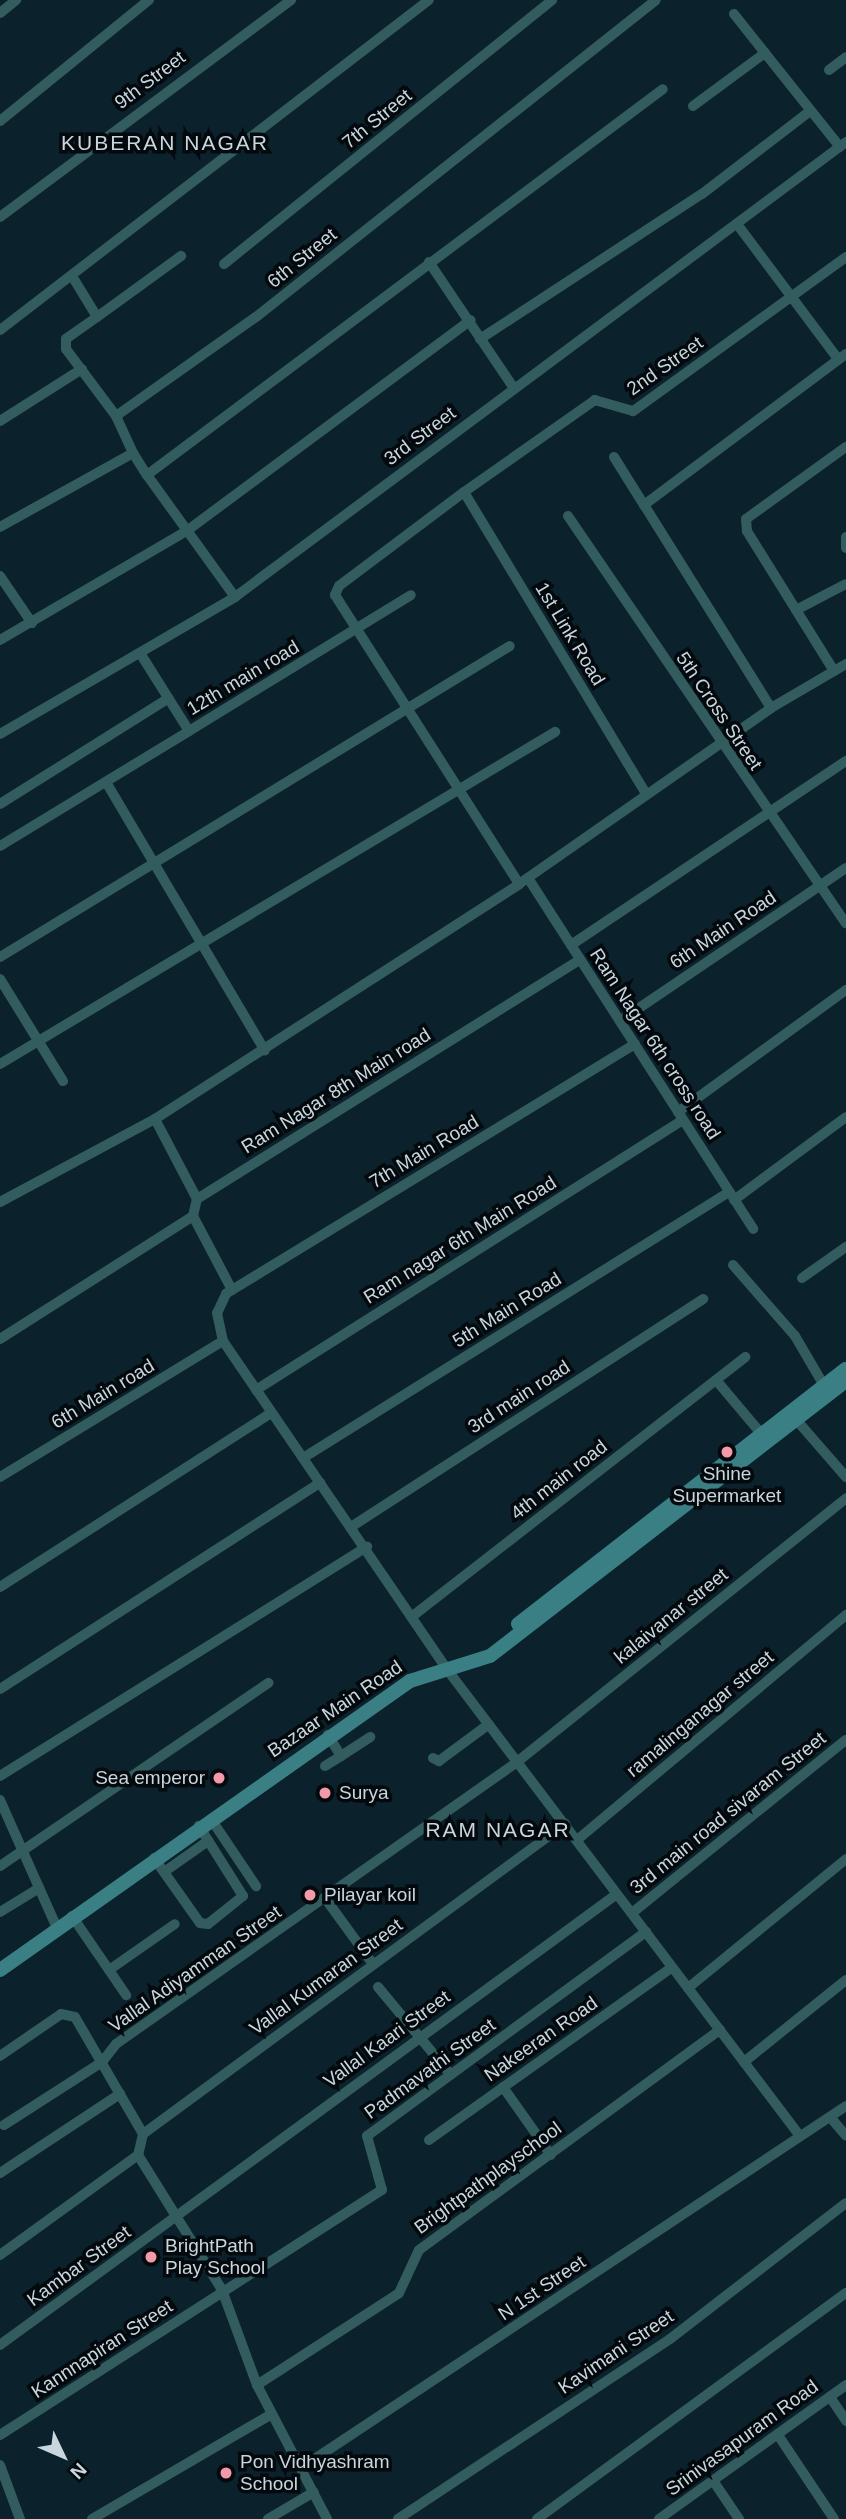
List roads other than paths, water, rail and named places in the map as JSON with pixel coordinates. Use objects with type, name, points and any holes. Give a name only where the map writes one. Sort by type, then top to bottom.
[{"type":"main road","points":[[791,1414],[822,1382],[846,1369]]},
{"type":"main road","points":[[452,1667],[759,1431],[846,1381]]},
{"type":"main road","name":"Bazaar Main Road","points":[[0,1970],[328,1735],[410,1681],[507,1645],[791,1414]]},
{"type":"street","points":[[0,13],[16,0]]},
{"type":"street","points":[[0,121],[149,0]]},
{"type":"street","name":"9th Street","points":[[0,217],[291,0]]},
{"type":"street","points":[[0,330],[429,0]]},
{"type":"street","name":"7th Street","points":[[224,264],[552,0]]},
{"type":"street","name":"6th Street","points":[[116,416],[256,317],[656,0]]},
{"type":"street","points":[[734,14],[809,112],[843,144]]},
{"type":"street","points":[[692,106],[765,53]]},
{"type":"street","points":[[829,69],[846,57]]},
{"type":"street","points":[[147,475],[663,89]]},
{"type":"street","points":[[480,339],[702,194],[809,112]]},
{"type":"street","name":"3rd Street","points":[[0,734],[236,597],[513,387],[843,144]]},
{"type":"street","points":[[643,505],[842,356],[792,297],[737,224]]},
{"type":"street","points":[[181,256],[64,344],[116,416],[133,453],[147,475],[236,597]]},
{"type":"street","name":"2nd Street","points":[[464,492],[595,400],[633,411],[846,257]]},
{"type":"street","points":[[429,262],[471,320],[480,339],[513,387]]},
{"type":"street","points":[[72,276],[97,317]]},
{"type":"street","points":[[0,640],[188,530],[471,320]]},
{"type":"street","points":[[0,421],[82,369]]},
{"type":"street","points":[[834,671],[747,531],[746,519],[846,447]]},
{"type":"street","points":[[0,527],[133,453]]},
{"type":"street","points":[[614,457],[771,708]]},
{"type":"street","name":"Ram Nagar 6th cross road","points":[[464,492],[339,586],[335,595],[460,791],[571,945],[753,1229]]},
{"type":"street","name":"1st Link Road","points":[[464,492],[646,794]]},
{"type":"street","name":"5th Cross Street","points":[[568,516],[721,747],[846,923]]},
{"type":"street","points":[[846,537],[846,548]]},
{"type":"street","points":[[0,576],[32,623]]},
{"type":"street","points":[[796,610],[846,584]]},
{"type":"street","name":"12th main road","points":[[140,653],[190,731],[411,595]]},
{"type":"street","points":[[0,957],[158,865],[510,646]]},
{"type":"street","points":[[0,1202],[155,1119],[265,1051],[524,881],[646,794],[721,747],[771,708],[846,664]]},
{"type":"street","points":[[0,804],[169,698]]},
{"type":"street","points":[[0,846],[190,731]]},
{"type":"street","points":[[0,1064],[555,732]]},
{"type":"street","points":[[571,945],[846,761]]},
{"type":"street","points":[[106,782],[158,865],[201,945],[265,1051]]},
{"type":"street","name":"6th Main Road","points":[[620,1021],[846,868]]},
{"type":"street","name":"Ram Nagar 8th Main road","points":[[197,1199],[580,960]]},
{"type":"street","points":[[0,979],[36,1042],[63,1081]]},
{"type":"street","points":[[680,1116],[846,990]]},
{"type":"street","name":"7th Main Road","points":[[232,1290],[635,1044]]},
{"type":"street","name":"Ram nagar 6th Main Road","points":[[256,1390],[680,1116]]},
{"type":"street","name":"5th Main Road","points":[[303,1458],[731,1196],[846,1117]]},
{"type":"street","points":[[155,1119],[197,1199],[193,1216],[232,1290],[217,1305],[223,1341],[320,1483],[354,1525],[489,1724],[800,2136]]},
{"type":"street","points":[[0,1339],[193,1216]]},
{"type":"street","points":[[802,1278],[846,1247]]},
{"type":"street","points":[[733,1265],[795,1336],[822,1382]]},
{"type":"street","name":"3rd main road","points":[[354,1525],[703,1299]]},
{"type":"street","name":"6th Main road","points":[[0,1477],[223,1341]]},
{"type":"street","name":"4th main road","points":[[414,1615],[745,1357]]},
{"type":"street","points":[[716,1380],[759,1431]]},
{"type":"street","points":[[0,1587],[271,1413]]},
{"type":"street","points":[[791,1414],[846,1477]]},
{"type":"street","points":[[0,1689],[320,1483]]},
{"type":"street","name":"kalaivanar street","points":[[517,1762],[846,1498]]},
{"type":"street","points":[[0,1776],[367,1547]]},
{"type":"street","name":"ramalinganagar street","points":[[577,1840],[846,1615]]},
{"type":"street","points":[[0,1866],[24,1853],[268,1683]]},
{"type":"street","points":[[433,1758],[439,1761],[489,1724]]},
{"type":"street","points":[[328,1735],[341,1756]]},
{"type":"street","points":[[326,1766],[370,1737]]},
{"type":"street","name":"3rd main road sivaram Street","points":[[632,1913],[846,1740]]},
{"type":"street","name":"Vallal Adiyamman Street","points":[[4,2125],[102,2062],[116,2044],[517,1762]]},
{"type":"street","points":[[1,1804],[57,1928]]},
{"type":"street","points":[[154,1858],[200,1923],[208,1924],[243,1896],[208,1841],[204,1823]]},
{"type":"street","points":[[204,1823],[252,1888]]},
{"type":"street","name":"Vallal Kumaran Street","points":[[143,2134],[565,1824]]},
{"type":"street","points":[[164,1872],[208,1841]]},
{"type":"street","points":[[688,1988],[846,1859]]},
{"type":"street","points":[[0,1912],[39,1888]]},
{"type":"street","name":"Vallal Kaari Street","points":[[179,2216],[617,1894]]},
{"type":"street","points":[[325,1898],[373,1964]]},
{"type":"street","points":[[72,1916],[126,1995]]},
{"type":"street","points":[[109,1970],[175,1924]]},
{"type":"street","name":"Padmavathi Street","points":[[222,2290],[382,2190],[384,2180],[365,2139],[646,1932]]},
{"type":"street","name":"Nakeeran Road","points":[[429,2140],[673,1967]]},
{"type":"street","points":[[744,2062],[846,1980]]},
{"type":"street","points":[[378,1987],[451,2075]]},
{"type":"street","points":[[0,2056],[70,2011],[143,2134],[138,2155],[0,2255]]},
{"type":"street","name":"Brightpathplayschool","points":[[257,2385],[399,2293],[419,2250],[720,2031]]},
{"type":"street","points":[[503,2087],[551,2155]]},
{"type":"street","points":[[0,2173],[120,2094]]},
{"type":"street","name":"N 1st Street","points":[[301,2468],[846,2106]]},
{"type":"street","points":[[831,2118],[846,2136]]},
{"type":"street","points":[[138,2155],[179,2216],[222,2290],[257,2385],[327,2519]]},
{"type":"street","name":"Kavimani Street","points":[[398,2519],[670,2339],[846,2203]]},
{"type":"street","name":"Kambar Street","points":[[0,2345],[179,2216]]},
{"type":"street","name":"Kannnapiran Street","points":[[0,2435],[222,2290]]},
{"type":"street","points":[[537,2519],[846,2293]]},
{"type":"street","name":"Srinivasapuram Road","points":[[659,2519],[846,2385]]},
{"type":"street","points":[[830,2398],[846,2421]]},
{"type":"street","points":[[92,2519],[272,2414]]},
{"type":"street","points":[[778,2435],[834,2519]]},
{"type":"street","points":[[0,2465],[20,2519]]},
{"type":"street","points":[[714,2482],[739,2519]]},
{"type":"street","points":[[268,2519],[314,2492]]},
{"type":"place","name":"Shine Supermarket","points":[[727,1452]]},
{"type":"place","name":"Sea emperor","points":[[219,1778]]},
{"type":"place","name":"Surya","points":[[325,1793]]},
{"type":"place","name":"Pilayar koil","points":[[310,1895]]},
{"type":"place","name":"BrightPath Play School","points":[[151,2257]]},
{"type":"place","name":"Pon Vidhyashram School","points":[[226,2473]]},
{"type":"district","name":"KUBERAN NAGAR","points":[[165,143]]},
{"type":"district","name":"RAM NAGAR","points":[[498,1830]]}]
